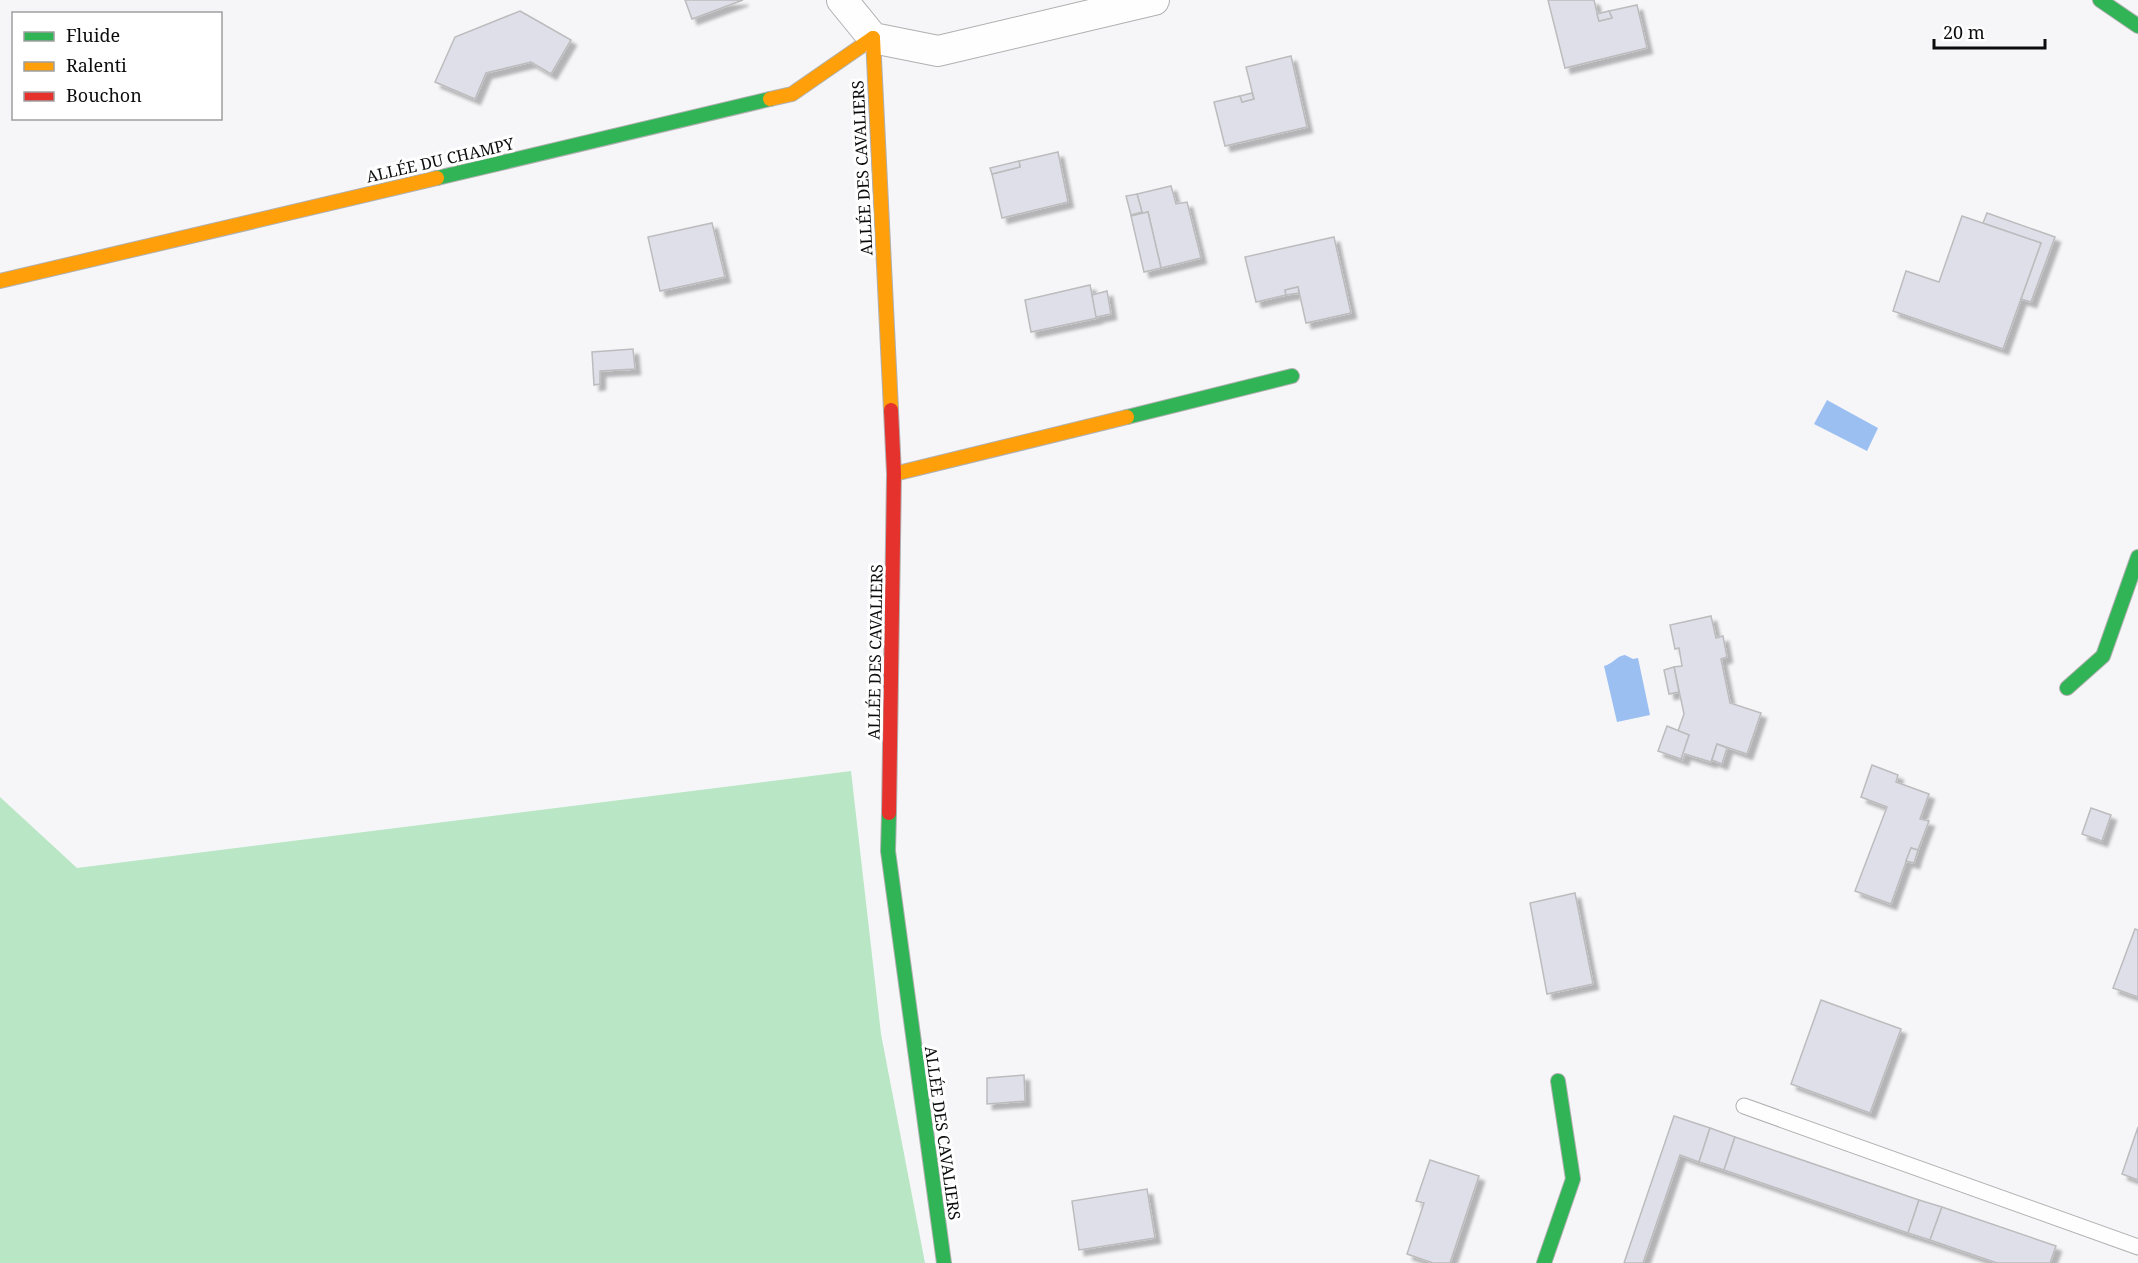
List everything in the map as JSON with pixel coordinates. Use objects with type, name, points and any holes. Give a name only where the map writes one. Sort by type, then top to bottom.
[{"type":"street","points":[[842,0],[873,38],[938,51],[1154,0]]},
{"type":"street","points":[[2100,0],[2138,26]]},
{"type":"street","name":"ALLÉE DU CHAMPY","points":[[0,281],[792,94],[873,38]]},
{"type":"street","name":"ALLÉE DES CAVALIERS","points":[[873,38],[894,474],[888,851],[944,1263]]},
{"type":"street","points":[[894,474],[1292,376]]},
{"type":"street","points":[[2067,688],[2103,656],[2138,556]]},
{"type":"street","points":[[1544,1263],[1573,1179],[1558,1081]]},
{"type":"lane","points":[[1744,1106],[2138,1247]]},
{"type":"green space","points":[[851,771],[881,1034],[925,1263],[0,1263],[0,797],[77,868]]},
{"type":"water","points":[[1827,400],[1878,428],[1867,451],[1814,424]]},
{"type":"water","points":[[1625,655],[1633,659],[1638,658],[1650,715],[1617,722],[1604,666]]},
{"type":"building","points":[[685,0],[743,0],[692,19]]},
{"type":"building","points":[[1548,0],[1594,0],[1599,21],[1612,18],[1609,11],[1637,5],[1647,48],[1565,68]]},
{"type":"building","points":[[520,11],[571,40],[551,74],[531,62],[486,73],[475,99],[435,82],[455,37]]},
{"type":"building","points":[[1609,11],[1612,18],[1599,21],[1597,14]]},
{"type":"building","points":[[1291,56],[1307,127],[1225,146],[1214,102],[1240,96],[1242,102],[1254,99],[1246,67]]},
{"type":"building","points":[[1252,93],[1254,99],[1242,102],[1240,96]]},
{"type":"building","points":[[1058,152],[1068,202],[1002,218],[992,174],[1020,167],[1019,161]]},
{"type":"building","points":[[1019,161],[1020,167],[992,174],[990,168]]},
{"type":"building","points":[[1171,186],[1176,204],[1187,202],[1201,258],[1161,268],[1148,212],[1131,216],[1142,212],[1137,194]]},
{"type":"building","points":[[1137,194],[1142,212],[1131,215],[1126,196]]},
{"type":"building","points":[[1148,212],[1161,268],[1144,272],[1131,216]]},
{"type":"building","points":[[1987,213],[2055,237],[2031,302],[2021,299],[2041,243],[1983,223]]},
{"type":"building","points":[[1962,216],[2041,243],[2003,349],[1893,311],[1906,271],[1939,282]]},
{"type":"building","points":[[712,223],[725,277],[660,291],[648,237]]},
{"type":"building","points":[[1334,237],[1351,313],[1306,323],[1298,287],[1285,290],[1286,295],[1256,302],[1245,257]]},
{"type":"building","points":[[1090,285],[1097,318],[1031,332],[1025,300]]},
{"type":"building","points":[[1298,287],[1299,293],[1286,295],[1285,290]]},
{"type":"building","points":[[1107,291],[1111,314],[1096,317],[1092,295]]},
{"type":"building","points":[[633,349],[635,369],[600,371],[600,384],[594,385],[592,352]]},
{"type":"building","points":[[1711,616],[1716,638],[1723,636],[1727,657],[1721,659],[1730,703],[1761,713],[1747,754],[1717,744],[1711,762],[1685,754],[1683,760],[1681,759],[1689,735],[1678,731],[1684,714],[1674,667],[1682,666],[1679,648],[1675,649],[1670,625]]},
{"type":"building","points":[[1674,667],[1679,692],[1669,694],[1664,670]]},
{"type":"building","points":[[1667,726],[1689,735],[1681,759],[1658,751]]},
{"type":"building","points":[[1717,744],[1727,748],[1722,764],[1712,760]]},
{"type":"building","points":[[1872,765],[1898,775],[1896,782],[1929,794],[1920,819],[1929,821],[1918,850],[1911,848],[1891,904],[1855,891],[1887,807],[1861,797]]},
{"type":"building","points":[[2091,808],[2111,815],[2102,841],[2082,834]]},
{"type":"building","points":[[1911,848],[1918,850],[1914,863],[1906,861]]},
{"type":"building","points":[[1575,893],[1593,984],[1547,994],[1530,903]]},
{"type":"building","points":[[2135,929],[2138,930],[2138,997],[2113,988]]},
{"type":"building","points":[[1821,1000],[1901,1029],[1870,1113],[1791,1084]]},
{"type":"building","points":[[1024,1075],[1025,1101],[987,1104],[987,1078]]},
{"type":"building","points":[[1674,1116],[1710,1128],[1699,1162],[1680,1155],[1643,1263],[1624,1263]]},
{"type":"building","points":[[2138,1127],[2138,1180],[2122,1174]]},
{"type":"building","points":[[1710,1128],[1735,1137],[1724,1170],[1699,1162]]},
{"type":"building","points":[[1735,1137],[1919,1200],[1908,1233],[1724,1170]]},
{"type":"building","points":[[1430,1160],[1479,1176],[1450,1263],[1433,1263],[1407,1254],[1424,1203],[1416,1201]]},
{"type":"building","points":[[1147,1189],[1155,1238],[1079,1250],[1072,1201]]},
{"type":"building","points":[[1919,1200],[1942,1207],[1930,1240],[1908,1233]]},
{"type":"building","points":[[1942,1207],[2056,1246],[2050,1263],[1997,1263],[1930,1240]]},
{"type":"traffic: fast","points":[[2100,0],[2138,26]]},
{"type":"traffic: fast","points":[[437,178],[770,99]]},
{"type":"traffic: fast","points":[[1127,417],[1292,376]]},
{"type":"traffic: fast","points":[[2067,688],[2103,656],[2138,557]]},
{"type":"traffic: fast","points":[[889,813],[888,851],[944,1263]]},
{"type":"traffic: fast","points":[[1544,1263],[1573,1179],[1558,1081]]},
{"type":"traffic: slow","points":[[873,38],[891,410]]},
{"type":"traffic: slow","points":[[770,99],[792,94],[873,38]]},
{"type":"traffic: slow","points":[[0,281],[437,178]]},
{"type":"traffic: slow","points":[[894,474],[1127,417]]},
{"type":"traffic: jam","points":[[889,813],[894,474],[891,410]]}]
